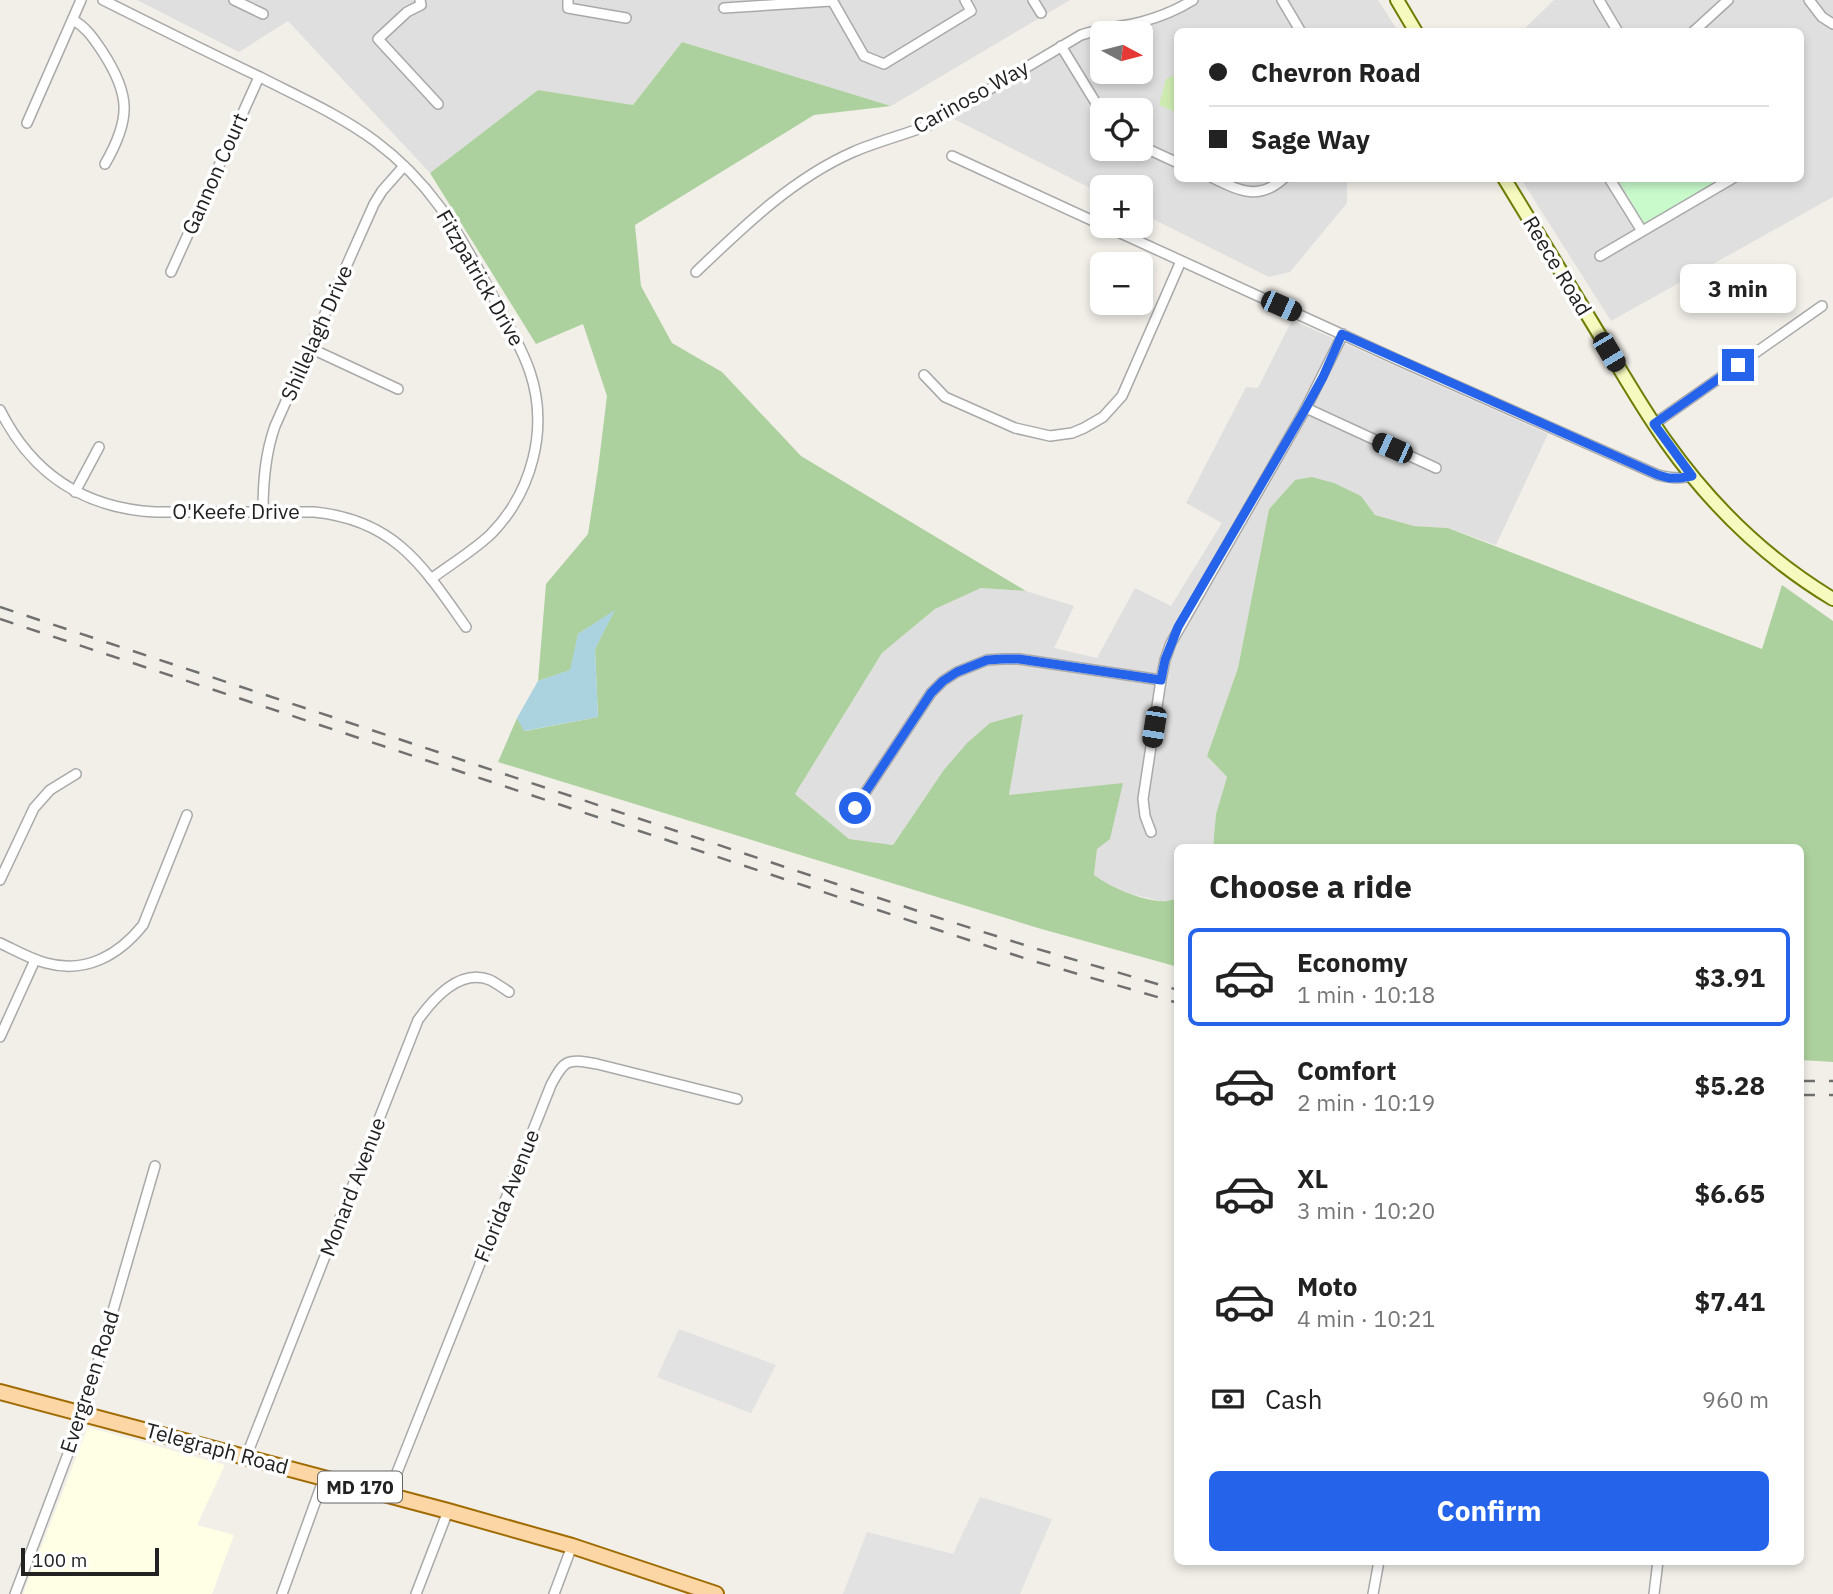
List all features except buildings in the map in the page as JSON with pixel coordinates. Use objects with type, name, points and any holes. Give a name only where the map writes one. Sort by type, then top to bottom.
[{"type":"main road","points":[[1397,0],[1414,28]]},
{"type":"main road","name":"Reece Road","points":[[1506,182],[1654,424],[1692,476],[1756,542],[1802,579],[1833,599]]},
{"type":"main road","name":"Telegraph Road","points":[[0,1392],[448,1511],[572,1546],[696,1591],[716,1594]]},
{"type":"street","points":[[27,123],[81,0]]},
{"type":"street","name":"Fitzpatrick Drive","points":[[103,0],[338,117],[373,140],[404,166],[446,213],[461,238],[526,360],[531,375],[538,426],[532,464],[526,482],[511,509],[480,543],[432,579]]},
{"type":"street","points":[[234,0],[262,14]]},
{"type":"street","points":[[420,0],[421,5],[407,12],[378,39],[438,104]]},
{"type":"street","points":[[568,0],[568,8],[626,18]]},
{"type":"street","points":[[724,8],[832,1],[864,56],[884,64],[971,11],[965,0]]},
{"type":"street","points":[[1033,0],[1041,13]]},
{"type":"street","name":"Carinoso Way","points":[[696,272],[775,200],[816,171],[872,144],[929,125],[1081,35],[1159,17],[1194,0]]},
{"type":"street","points":[[1282,0],[1299,28]]},
{"type":"street","points":[[1599,0],[1616,28]]},
{"type":"street","points":[[1697,28],[1728,0]]},
{"type":"street","points":[[1809,0],[1822,17],[1833,24]]},
{"type":"street","points":[[73,20],[86,28],[102,51],[124,94],[124,116],[117,142],[105,164]]},
{"type":"street","points":[[1061,46],[1092,98]]},
{"type":"street","name":"Gannon Court","points":[[171,272],[259,77]]},
{"type":"street","points":[[1153,152],[1174,161]]},
{"type":"street","points":[[952,156],[1090,219]]},
{"type":"street","name":"Shillelagh Drive","points":[[263,512],[263,476],[269,441],[374,204],[404,166]]},
{"type":"street","points":[[1222,182],[1253,192],[1272,188],[1279,182]]},
{"type":"street","points":[[1611,182],[1642,231]]},
{"type":"street","points":[[1600,256],[1725,182]]},
{"type":"street","points":[[1132,238],[1658,475],[1669,478],[1692,476]]},
{"type":"street","points":[[924,375],[945,397],[1015,428],[1050,436],[1072,433],[1084,428],[1103,417],[1122,396],[1181,261]]},
{"type":"street","points":[[1654,424],[1822,306]]},
{"type":"street","points":[[1151,832],[1144,816],[1143,799],[1165,660],[1178,627],[1306,408],[1342,334]]},
{"type":"street","points":[[310,348],[398,388]]},
{"type":"street","points":[[1306,408],[1436,468]]},
{"type":"street","name":"O'Keefe Drive","points":[[0,410],[10,430],[32,458],[54,478],[75,492],[108,506],[139,511],[327,513],[367,526],[401,545],[409,553],[432,579],[466,627]]},
{"type":"street","points":[[75,492],[99,447]]},
{"type":"street","points":[[855,808],[931,693],[943,681],[972,665],[987,660],[1019,659],[1161,680]]},
{"type":"street","points":[[0,880],[34,808],[50,790],[76,774]]},
{"type":"street","points":[[0,943],[35,960],[61,966],[82,965],[101,960],[118,951],[143,925],[187,815]]},
{"type":"street","points":[[0,1037],[35,960]]},
{"type":"street","name":"Monard Avenue","points":[[246,1457],[418,1020],[439,995],[467,979],[489,980],[509,992]]},
{"type":"street","name":"Florida Avenue","points":[[388,1495],[559,1069],[565,1063],[574,1061],[597,1064],[737,1099]]},
{"type":"street","name":"Evergreen Road","points":[[15,1594],[83,1414],[155,1167]]},
{"type":"street","points":[[282,1594],[324,1478]]},
{"type":"street","points":[[416,1594],[448,1511]]},
{"type":"street","points":[[554,1594],[572,1546]]},
{"type":"street","points":[[1373,1594],[1379,1565]]},
{"type":"street","points":[[1654,1594],[1658,1565]]},
{"type":"shaded area","points":[[137,0],[1070,0],[891,106],[682,42],[633,105],[538,90],[430,173],[288,21],[239,52]]},
{"type":"shaded area","points":[[1194,0],[1378,0],[1396,28],[1174,28],[1174,182],[1347,182],[1347,203],[1290,272],[1269,277],[1153,219],[1153,175],[1090,175],[1090,188],[946,115],[1049,53],[1090,37],[1090,84],[1153,84],[1153,21],[1132,21]]},
{"type":"shaded area","points":[[1554,0],[1833,0],[1833,197],[1611,321],[1523,182],[1804,182],[1804,28],[1525,28]]},
{"type":"shaded area","points":[[1292,320],[1548,434],[1496,545],[1448,528],[1414,526],[1375,515],[1361,496],[1295,480],[1269,509],[1238,668],[1207,756],[1227,777],[1216,814],[1213,844],[1174,844],[1174,899],[1161,901],[1131,894],[1103,882],[1094,875],[1097,849],[1009,795],[1022,714],[943,771],[893,845],[849,839],[795,794],[882,653],[935,609],[981,588],[1026,591],[1074,606],[1054,648],[1097,658],[1135,588],[1171,606],[1222,523],[1186,503],[1246,387],[1258,388]]},
{"type":"shaded area","points":[[679,1329],[776,1365],[751,1413],[657,1377]]},
{"type":"shaded area","points":[[88,1427],[225,1465],[197,1525],[234,1535],[212,1594],[23,1594]]},
{"type":"shaded area","points":[[980,1497],[1052,1519],[1020,1594],[843,1594],[867,1532],[953,1554]]},
{"type":"green space","points":[[682,42],[891,106],[814,115],[635,225],[641,286],[672,343],[722,372],[801,456],[1026,591],[981,588],[935,609],[882,653],[795,794],[849,839],[893,845],[943,771],[967,743],[990,723],[1023,714],[1009,795],[1123,783],[1110,839],[1097,849],[1094,875],[1136,896],[1163,901],[1174,900],[1174,966],[1038,928],[498,762],[517,718],[525,731],[598,717],[595,649],[614,611],[578,634],[571,670],[538,681],[546,584],[588,534],[607,396],[583,324],[536,344],[430,173],[538,90],[633,105]]},
{"type":"green space","points":[[1174,76],[1174,111],[1159,105],[1166,79]]},
{"type":"green space","points":[[1620,182],[1717,182],[1644,224]]},
{"type":"green space","points":[[1312,477],[1334,483],[1361,496],[1375,515],[1414,526],[1448,528],[1762,649],[1782,585],[1833,621],[1833,1062],[1804,1060],[1804,844],[1213,844],[1216,814],[1227,777],[1207,756],[1238,668],[1269,509],[1295,480]]},
{"type":"water","points":[[615,610],[595,649],[598,717],[524,731],[517,718],[538,681],[570,670],[578,634]]},
{"type":"railway","points":[[0,607],[936,917],[1174,989]]},
{"type":"railway","points":[[0,619],[1030,960],[1174,1002]]},
{"type":"railway","points":[[1804,1081],[1833,1081]]},
{"type":"railway","points":[[1804,1095],[1833,1095]]},
{"type":"route","points":[[855,808],[931,693],[943,681],[972,665],[987,660],[1019,659],[1161,680],[1165,660],[1178,627],[1306,408],[1342,334],[1602,452],[1669,478],[1692,476],[1654,424],[1738,365]]}]
